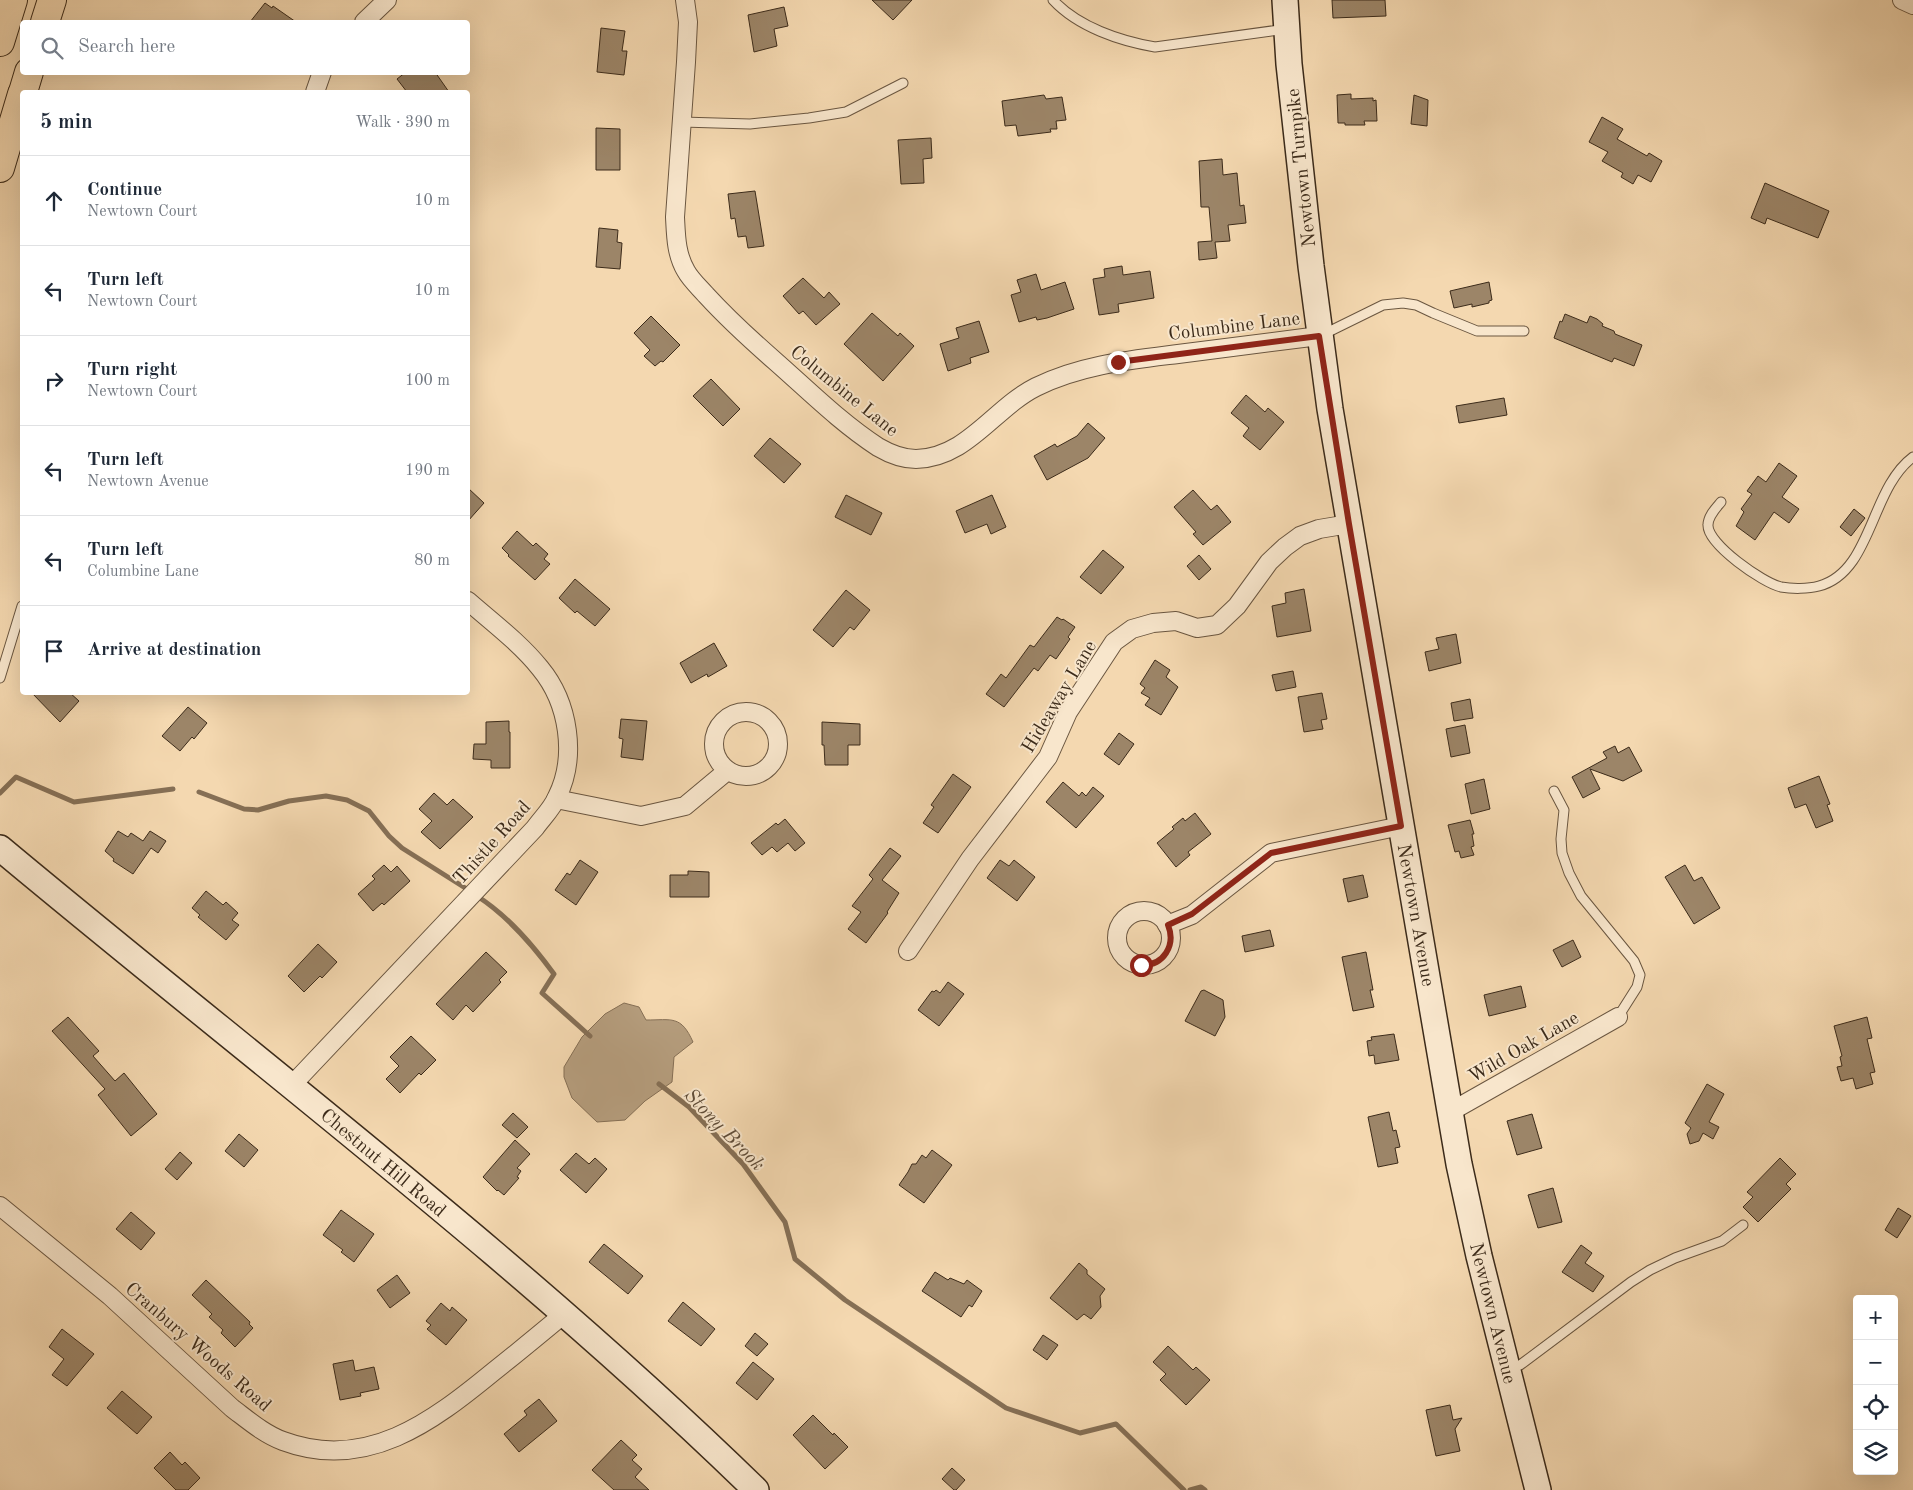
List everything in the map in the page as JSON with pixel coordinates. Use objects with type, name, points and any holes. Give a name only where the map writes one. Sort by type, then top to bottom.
[{"type":"highway","points":[[0,42],[13,0]]},
{"type":"highway","points":[[46,20],[52,0]]},
{"type":"highway","points":[[24,90],[28,75]]},
{"type":"highway","points":[[0,168],[20,103]]},
{"type":"street","points":[[366,20],[387,0]]},
{"type":"street","name":"Columbine Lane","points":[[685,0],[688,22],[675,217],[677,248],[686,271],[714,304],[755,343],[840,418],[878,447],[891,454],[918,459],[950,450],[972,436],[1019,396],[1056,378],[1080,370],[1118,362],[1319,336]]},
{"type":"street","name":"Newtown Turnpike","points":[[1284,0],[1319,336]]},
{"type":"street","points":[[1902,0],[1913,5]]},
{"type":"street","points":[[316,90],[321,75]]},
{"type":"street","name":"Newtown Avenue","points":[[1319,336],[1349,524],[1469,1213],[1538,1490]]},
{"type":"street","name":"Hideaway Lane","points":[[908,951],[970,860],[1048,757],[1068,712],[1114,642],[1132,629],[1153,623],[1176,621],[1198,628],[1217,625],[1237,606],[1269,562],[1284,547],[1300,536],[1319,529],[1349,524]]},
{"type":"street","name":"Thistle Road","points":[[292,1086],[535,828],[556,799],[564,782],[568,735],[566,720],[549,680],[540,667],[470,603]]},
{"type":"street","points":[[556,799],[641,816],[684,806],[727,771]]},
{"type":"street","points":[[1168,925],[1192,914],[1271,853],[1401,826]]},
{"type":"street","name":"Chestnut Hill Road","points":[[0,848],[116,945],[410,1182],[657,1396],[756,1490]]},
{"type":"street","name":"Wild Oak Lane","points":[[1450,1112],[1618,1017]]},
{"type":"street","name":"Cranbury Woods Road","points":[[0,1206],[110,1296],[232,1408],[267,1433],[282,1440],[319,1450],[344,1451],[410,1432],[464,1396],[564,1314]]},
{"type":"lane","points":[[1053,0],[1060,8],[1088,25],[1129,41],[1155,47],[1286,29]]},
{"type":"lane","points":[[682,122],[750,124],[846,112],[903,83]]},
{"type":"lane","points":[[1319,336],[1383,305],[1403,303],[1416,305],[1477,331],[1524,331]]},
{"type":"lane","points":[[1721,502],[1711,514],[1708,524],[1714,541],[1756,574],[1780,586],[1818,586],[1832,581],[1852,563],[1861,548],[1870,524],[1893,478],[1905,463],[1913,457]]},
{"type":"lane","points":[[0,678],[20,613]]},
{"type":"lane","points":[[1554,791],[1564,810],[1561,839],[1562,853],[1569,873],[1581,896],[1634,961],[1640,975],[1638,987],[1618,1017]]},
{"type":"lane","points":[[1508,1369],[1520,1365],[1631,1282],[1650,1270],[1674,1258],[1722,1241],[1743,1225]]},
{"type":"shaded area","points":[[624,1003],[639,1007],[646,1020],[669,1020],[680,1023],[689,1033],[693,1042],[674,1057],[672,1082],[645,1101],[625,1120],[597,1122],[572,1098],[564,1077],[564,1067],[582,1037],[605,1014]]},
{"type":"building","points":[[872,0],[912,0],[893,20]]},
{"type":"building","points":[[1332,0],[1385,0],[1386,16],[1333,18]]},
{"type":"building","points":[[265,3],[272,8],[273,6],[293,20],[252,20]]},
{"type":"building","points":[[784,7],[788,26],[774,29],[777,46],[754,52],[748,15]]},
{"type":"building","points":[[601,28],[625,31],[622,51],[627,51],[624,75],[597,72]]},
{"type":"building","points":[[402,75],[437,75],[448,90],[405,90],[397,79]]},
{"type":"building","points":[[1351,94],[1351,99],[1373,98],[1373,101],[1376,100],[1377,121],[1364,121],[1365,125],[1338,123],[1337,95]]},
{"type":"building","points":[[1044,95],[1046,99],[1062,97],[1066,120],[1056,121],[1057,129],[1050,129],[1051,132],[1018,136],[1016,125],[1005,126],[1002,101]]},
{"type":"building","points":[[1414,95],[1428,100],[1427,126],[1411,124]]},
{"type":"building","points":[[1602,117],[1623,129],[1617,139],[1647,156],[1649,153],[1662,161],[1651,182],[1638,175],[1633,184],[1621,177],[1623,173],[1602,161],[1608,152],[1589,142]]},
{"type":"building","points":[[596,128],[620,129],[620,170],[596,170]]},
{"type":"building","points":[[931,138],[932,158],[923,159],[924,183],[901,184],[898,140]]},
{"type":"building","points":[[1222,159],[1223,175],[1237,173],[1240,206],[1244,205],[1246,223],[1228,225],[1230,241],[1215,242],[1217,258],[1199,260],[1198,242],[1212,241],[1209,207],[1201,207],[1199,161]]},
{"type":"building","points":[[1765,183],[1829,211],[1818,238],[1767,218],[1765,224],[1751,218]]},
{"type":"building","points":[[755,191],[764,246],[748,248],[746,236],[738,237],[735,218],[731,219],[728,194]]},
{"type":"building","points":[[599,228],[618,230],[617,242],[622,243],[620,269],[596,267]]},
{"type":"building","points":[[1122,266],[1123,275],[1150,271],[1154,298],[1118,304],[1119,312],[1099,315],[1093,279],[1105,277],[1104,269]]},
{"type":"building","points":[[1036,274],[1041,290],[1065,282],[1074,309],[1047,318],[1037,320],[1036,317],[1019,322],[1011,295],[1021,292],[1017,280]]},
{"type":"building","points":[[803,278],[824,298],[829,292],[840,304],[816,325],[803,311],[799,314],[783,296]]},
{"type":"building","points":[[1489,282],[1492,300],[1489,303],[1472,307],[1472,304],[1454,308],[1450,291]]},
{"type":"building","points":[[872,313],[898,336],[900,333],[914,346],[883,381],[844,344]]},
{"type":"building","points":[[1565,314],[1587,323],[1590,316],[1603,324],[1602,326],[1614,331],[1615,334],[1642,345],[1634,366],[1614,358],[1612,362],[1554,338],[1560,321],[1562,322]]},
{"type":"building","points":[[651,316],[680,345],[663,362],[661,361],[655,366],[644,356],[650,350],[634,333]]},
{"type":"building","points":[[979,321],[989,352],[970,358],[971,363],[948,371],[940,344],[959,338],[956,328]]},
{"type":"building","points":[[711,379],[740,409],[723,426],[693,396]]},
{"type":"building","points":[[1246,395],[1265,412],[1268,408],[1284,422],[1260,450],[1243,436],[1249,428],[1231,413]]},
{"type":"building","points":[[1504,398],[1507,415],[1459,423],[1456,406]]},
{"type":"building","points":[[1088,423],[1105,438],[1088,458],[1047,480],[1034,456],[1055,444],[1057,447],[1077,436]]},
{"type":"building","points":[[770,438],[801,464],[784,483],[754,456]]},
{"type":"building","points":[[1779,463],[1797,476],[1782,497],[1799,509],[1789,523],[1774,512],[1755,540],[1736,526],[1744,512],[1741,509],[1752,494],[1747,491],[1758,476],[1766,482]]},
{"type":"building","points":[[470,490],[484,503],[470,519]]},
{"type":"building","points":[[1193,490],[1211,510],[1217,505],[1231,522],[1203,545],[1193,534],[1196,532],[1174,507]]},
{"type":"building","points":[[846,495],[882,513],[871,535],[835,517]]},
{"type":"building","points":[[992,495],[1006,527],[991,534],[987,524],[965,533],[956,511]]},
{"type":"building","points":[[1854,509],[1865,518],[1851,536],[1840,527]]},
{"type":"building","points":[[517,531],[533,546],[536,543],[548,554],[544,559],[550,564],[535,580],[508,556],[502,548]]},
{"type":"building","points":[[1103,550],[1124,567],[1101,594],[1080,577]]},
{"type":"building","points":[[1199,555],[1211,569],[1199,580],[1187,566]]},
{"type":"building","points":[[575,579],[610,609],[595,626],[577,611],[575,613],[559,598]]},
{"type":"building","points":[[1304,589],[1311,631],[1277,637],[1272,606],[1286,603],[1285,593]]},
{"type":"building","points":[[846,590],[870,610],[854,630],[850,627],[833,647],[813,630]]},
{"type":"building","points":[[1057,617],[1075,627],[1068,637],[1070,639],[1056,659],[1050,655],[1038,671],[1034,668],[1004,707],[986,694],[1001,674],[1006,678],[1030,645],[1034,647]]},
{"type":"building","points":[[1456,634],[1461,663],[1429,671],[1425,652],[1439,649],[1436,638]]},
{"type":"building","points":[[714,643],[727,666],[708,677],[707,674],[691,683],[680,663]]},
{"type":"building","points":[[1155,660],[1170,670],[1166,677],[1178,687],[1161,715],[1145,705],[1150,698],[1141,693],[1145,688],[1140,684]]},
{"type":"building","points":[[1293,671],[1296,687],[1276,691],[1272,675]]},
{"type":"building","points":[[1322,693],[1327,719],[1321,720],[1323,729],[1304,732],[1298,697]]},
{"type":"building","points":[[34,695],[72,695],[79,701],[60,722]]},
{"type":"building","points":[[1470,699],[1473,718],[1454,721],[1451,703]]},
{"type":"building","points":[[188,707],[207,723],[194,739],[192,737],[180,751],[162,736]]},
{"type":"building","points":[[621,719],[647,721],[643,760],[621,757],[623,739],[619,738]]},
{"type":"building","points":[[509,721],[510,768],[491,768],[491,760],[473,759],[474,744],[486,744],[486,722]]},
{"type":"building","points":[[822,722],[860,724],[860,745],[848,745],[848,765],[825,765],[824,745],[822,745]]},
{"type":"building","points":[[1465,725],[1470,753],[1451,757],[1446,729]]},
{"type":"building","points":[[1119,733],[1134,744],[1119,765],[1104,754]]},
{"type":"building","points":[[1615,746],[1618,753],[1629,747],[1642,771],[1623,781],[1590,769],[1600,789],[1583,798],[1572,777],[1607,758],[1603,752]]},
{"type":"building","points":[[953,774],[971,787],[938,833],[923,823],[934,807],[931,805]]},
{"type":"building","points":[[1819,776],[1830,804],[1827,805],[1833,821],[1816,828],[1806,804],[1795,808],[1788,788]]},
{"type":"building","points":[[1484,779],[1490,809],[1471,814],[1465,784]]},
{"type":"building","points":[[1063,782],[1079,796],[1082,792],[1086,796],[1093,787],[1104,796],[1076,828],[1046,802]]},
{"type":"building","points":[[434,793],[447,805],[453,799],[473,817],[440,849],[421,832],[432,821],[419,809]]},
{"type":"building","points":[[1195,813],[1211,834],[1188,852],[1190,855],[1176,867],[1157,843],[1174,829],[1172,827],[1183,818],[1185,821]]},
{"type":"building","points":[[785,819],[805,843],[795,851],[788,843],[777,852],[772,847],[762,855],[751,843],[776,823],[778,825]]},
{"type":"building","points":[[1470,820],[1474,834],[1472,834],[1474,846],[1471,847],[1474,855],[1461,858],[1459,851],[1455,852],[1448,825]]},
{"type":"building","points":[[118,831],[128,837],[131,833],[143,841],[150,831],[166,841],[158,853],[151,848],[133,874],[113,861],[114,859],[105,851]]},
{"type":"building","points":[[890,848],[901,856],[882,880],[899,893],[888,913],[866,943],[848,929],[861,912],[852,906],[873,879],[869,875]]},
{"type":"building","points":[[580,860],[598,872],[576,905],[555,890],[567,873],[570,875]]},
{"type":"building","points":[[1000,860],[1009,866],[1014,860],[1035,877],[1017,901],[987,878]]},
{"type":"building","points":[[384,865],[391,872],[397,866],[410,881],[384,905],[382,903],[373,911],[358,894],[375,879],[372,876]]},
{"type":"building","points":[[1685,865],[1694,881],[1702,877],[1720,908],[1694,924],[1665,877]]},
{"type":"building","points":[[688,871],[709,872],[709,897],[670,897],[670,875],[688,875]]},
{"type":"building","points":[[1363,875],[1368,897],[1348,902],[1343,879]]},
{"type":"building","points":[[206,891],[223,905],[226,902],[238,913],[232,920],[239,925],[226,940],[198,917],[200,915],[192,908]]},
{"type":"building","points":[[1270,930],[1274,946],[1245,952],[1242,936]]},
{"type":"building","points":[[1573,940],[1581,957],[1562,967],[1553,950]]},
{"type":"building","points":[[318,944],[337,962],[322,978],[320,976],[304,992],[288,976]]},
{"type":"building","points":[[486,952],[507,972],[499,980],[501,982],[473,1012],[466,1005],[453,1020],[436,1004]]},
{"type":"building","points":[[1366,952],[1373,990],[1370,990],[1374,1007],[1353,1011],[1342,957]]},
{"type":"building","points":[[948,982],[964,994],[939,1026],[918,1010],[932,991],[936,990],[940,993]]},
{"type":"building","points":[[1521,986],[1526,1007],[1489,1016],[1484,995]]},
{"type":"building","points":[[1204,990],[1223,1000],[1225,1017],[1215,1036],[1185,1021],[1201,991]]},
{"type":"building","points":[[68,1017],[99,1051],[93,1056],[115,1081],[124,1073],[157,1114],[131,1136],[98,1095],[105,1089],[52,1031]]},
{"type":"building","points":[[1867,1017],[1872,1038],[1867,1039],[1875,1072],[1870,1073],[1873,1084],[1856,1089],[1853,1078],[1841,1081],[1837,1067],[1842,1066],[1840,1057],[1842,1056],[1834,1026]]},
{"type":"building","points":[[1394,1034],[1399,1060],[1375,1064],[1374,1055],[1369,1056],[1367,1041],[1372,1040],[1371,1037]]},
{"type":"building","points":[[411,1036],[436,1060],[421,1075],[419,1073],[400,1093],[386,1079],[399,1066],[390,1057]]},
{"type":"building","points":[[1707,1084],[1724,1094],[1709,1122],[1719,1127],[1713,1139],[1703,1133],[1699,1141],[1690,1144],[1687,1134],[1691,1128],[1685,1123]]},
{"type":"building","points":[[1389,1112],[1393,1131],[1396,1130],[1400,1147],[1395,1148],[1398,1163],[1378,1167],[1368,1117]]},
{"type":"building","points":[[513,1113],[528,1127],[517,1138],[502,1125]]},
{"type":"building","points":[[1532,1114],[1542,1148],[1517,1155],[1507,1121]]},
{"type":"building","points":[[239,1134],[258,1150],[244,1167],[225,1151]]},
{"type":"building","points":[[515,1140],[530,1154],[517,1168],[521,1171],[517,1177],[519,1178],[504,1195],[497,1191],[483,1177]]},
{"type":"building","points":[[932,1150],[952,1165],[924,1203],[899,1185],[912,1164],[916,1164],[922,1155],[926,1158]]},
{"type":"building","points":[[180,1152],[192,1163],[177,1180],[165,1169]]},
{"type":"building","points":[[576,1153],[589,1164],[595,1158],[607,1169],[586,1193],[560,1170]]},
{"type":"building","points":[[1780,1158],[1796,1174],[1786,1184],[1791,1189],[1758,1222],[1743,1207],[1753,1197],[1747,1192]]},
{"type":"building","points":[[1553,1188],[1562,1222],[1538,1228],[1528,1195]]},
{"type":"building","points":[[1898,1208],[1911,1216],[1897,1238],[1885,1230]]},
{"type":"building","points":[[341,1210],[374,1234],[354,1262],[341,1252],[343,1250],[323,1235]]},
{"type":"building","points":[[131,1212],[155,1233],[141,1250],[116,1229]]},
{"type":"building","points":[[604,1244],[643,1276],[628,1294],[589,1262]]},
{"type":"building","points":[[1581,1245],[1592,1253],[1585,1263],[1604,1276],[1593,1292],[1562,1272]]},
{"type":"building","points":[[1079,1263],[1087,1270],[1087,1274],[1105,1289],[1100,1296],[1101,1307],[1091,1319],[1084,1314],[1077,1320],[1050,1298]]},
{"type":"building","points":[[935,1272],[948,1280],[950,1278],[964,1284],[967,1280],[982,1291],[972,1307],[969,1305],[961,1317],[922,1291]]},
{"type":"building","points":[[397,1275],[410,1293],[390,1308],[377,1290]]},
{"type":"building","points":[[206,1280],[250,1322],[249,1324],[253,1328],[235,1347],[221,1333],[223,1330],[209,1317],[212,1314],[192,1295]]},
{"type":"building","points":[[683,1302],[715,1329],[701,1346],[668,1321]]},
{"type":"building","points":[[441,1303],[450,1311],[452,1307],[467,1320],[446,1345],[427,1329],[431,1325],[426,1321]]},
{"type":"building","points":[[62,1329],[94,1354],[67,1386],[52,1375],[64,1359],[49,1347]]},
{"type":"building","points":[[755,1333],[768,1344],[757,1356],[745,1346]]},
{"type":"building","points":[[1043,1335],[1058,1345],[1047,1360],[1033,1350]]},
{"type":"building","points":[[1168,1346],[1193,1370],[1196,1367],[1210,1380],[1186,1405],[1160,1380],[1166,1374],[1153,1362]]},
{"type":"building","points":[[353,1360],[355,1371],[374,1367],[379,1389],[360,1393],[361,1396],[340,1400],[333,1364]]},
{"type":"building","points":[[753,1362],[774,1379],[757,1400],[736,1383]]},
{"type":"building","points":[[122,1391],[152,1417],[137,1434],[107,1408]]},
{"type":"building","points":[[539,1399],[557,1421],[519,1452],[504,1434],[527,1415],[524,1411]]},
{"type":"building","points":[[1450,1405],[1453,1420],[1462,1418],[1455,1429],[1460,1451],[1436,1456],[1426,1410]]},
{"type":"building","points":[[813,1415],[848,1447],[825,1469],[793,1435]]},
{"type":"building","points":[[621,1440],[637,1455],[632,1460],[642,1469],[635,1477],[649,1490],[614,1490],[592,1470]]},
{"type":"building","points":[[170,1452],[182,1465],[185,1462],[200,1478],[188,1490],[176,1490],[154,1468]]},
{"type":"building","points":[[952,1468],[965,1480],[956,1490],[942,1479]]},
{"type":"waterway","name":"Stony Brook","points":[[0,793],[16,777],[74,802],[173,789]]},
{"type":"waterway","name":"Stony Brook","points":[[199,792],[244,809],[258,810],[289,801],[326,796],[347,800],[369,811],[389,836],[402,848],[470,891]]},
{"type":"waterway","name":"Stony Brook","points":[[477,896],[499,912],[537,952],[554,974],[542,993],[590,1036]]},
{"type":"waterway","name":"Stony Brook","points":[[659,1084],[689,1107],[743,1164],[785,1222],[795,1259],[845,1300],[1006,1408],[1080,1433],[1116,1424],[1184,1490]]},
{"type":"waterway","name":"Stony Brook","points":[[1190,1490],[1201,1487],[1205,1490]]},
{"type":"route","points":[[1118,362],[1319,336],[1401,826],[1271,853],[1192,914],[1168,925],[1171,939],[1167,953],[1156,963],[1141,965]]}]
